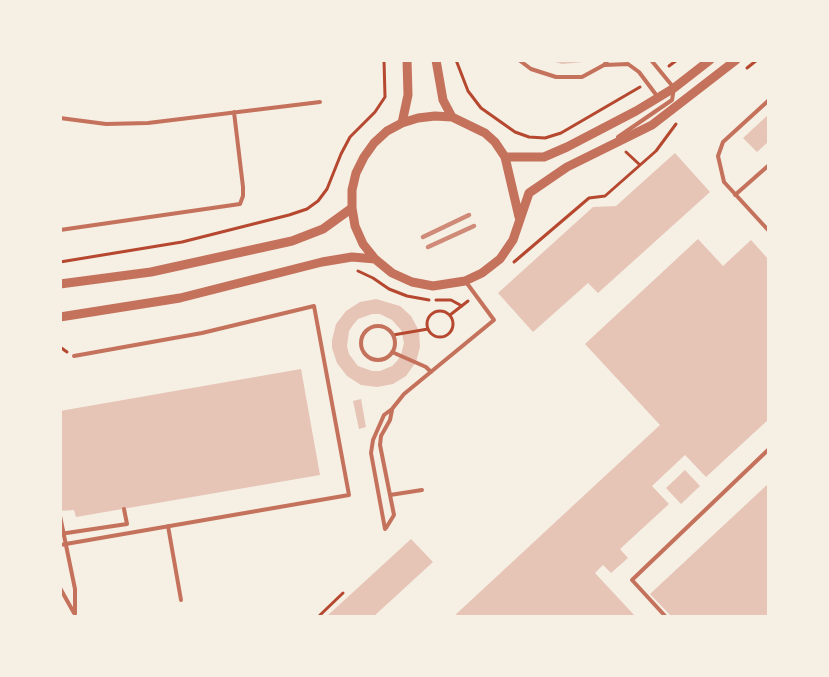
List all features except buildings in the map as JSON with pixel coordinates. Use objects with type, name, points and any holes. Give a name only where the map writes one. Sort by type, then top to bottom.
[{"type":"street","points":[[402,123],[408,95],[407,60]]},
{"type":"street","points":[[436,60],[443,100],[452,117]]},
{"type":"street","points":[[506,157],[544,157],[608,127],[674,87],[710,60]]},
{"type":"street","points":[[519,217],[506,157],[485,133],[452,117],[427,117],[402,123],[387,131],[363,157],[352,190],[352,208],[363,244],[375,259],[392,273],[412,282],[433,286],[465,281],[482,273],[500,259],[513,240],[529,193],[567,167],[652,125],[735,60]]},
{"type":"street","points":[[60,284],[151,272],[292,241],[323,229],[352,208]]},
{"type":"street","points":[[60,317],[180,298],[322,262],[352,257],[375,259]]},
{"type":"lane","points":[[519,60],[531,69],[556,77],[582,77],[604,65],[608,60]]},
{"type":"lane","points":[[596,153],[672,100],[674,87],[651,60]]},
{"type":"lane","points":[[604,65],[628,64],[639,72],[657,98]]},
{"type":"lane","points":[[769,100],[723,142],[718,156],[724,182],[769,231]]},
{"type":"lane","points":[[60,118],[106,124],[148,123],[320,102]]},
{"type":"lane","points":[[60,230],[240,204],[243,187],[234,112]]},
{"type":"lane","points":[[735,195],[769,165]]},
{"type":"lane","points":[[392,409],[390,420],[381,436],[380,445],[394,515],[386,529],[371,453],[375,432],[384,415],[404,394],[494,320],[465,281]]},
{"type":"lane","points":[[63,545],[349,495],[314,306],[202,333],[74,356]]},
{"type":"lane","points":[[370,327],[388,328],[395,344],[392,352],[385,358],[376,360],[368,357],[362,350],[361,341],[364,333],[370,327]]},
{"type":"lane","points":[[392,352],[426,367],[431,372]]},
{"type":"lane","points":[[666,617],[632,580],[769,448]]},
{"type":"lane","points":[[390,495],[422,490]]},
{"type":"lane","points":[[62,534],[127,524],[124,509]]},
{"type":"lane","points":[[60,516],[63,545],[75,589],[75,616]]},
{"type":"lane","points":[[168,525],[182,600]]},
{"type":"lane","points":[[60,588],[75,616]]},
{"type":"path","points":[[456,60],[468,91],[481,108],[515,132],[529,137],[546,138],[561,133],[647,82]]},
{"type":"path","points":[[661,72],[676,61]]},
{"type":"path","points":[[511,265],[589,198],[605,196],[656,151],[676,123]]},
{"type":"path","points":[[615,143],[640,165]]},
{"type":"path","points":[[351,270],[362,272],[389,289],[407,296],[426,300],[451,300],[462,306]]},
{"type":"path","points":[[450,315],[476,295]]},
{"type":"path","points":[[428,329],[428,321],[432,314],[439,310],[450,315]]},
{"type":"path","points":[[393,335],[428,329],[438,337],[449,334],[453,327],[450,315]]},
{"type":"path","points":[[318,617],[343,593]]},
{"type":"railway","points":[[423,237],[469,215]]},
{"type":"railway","points":[[428,247],[474,226]]}]
